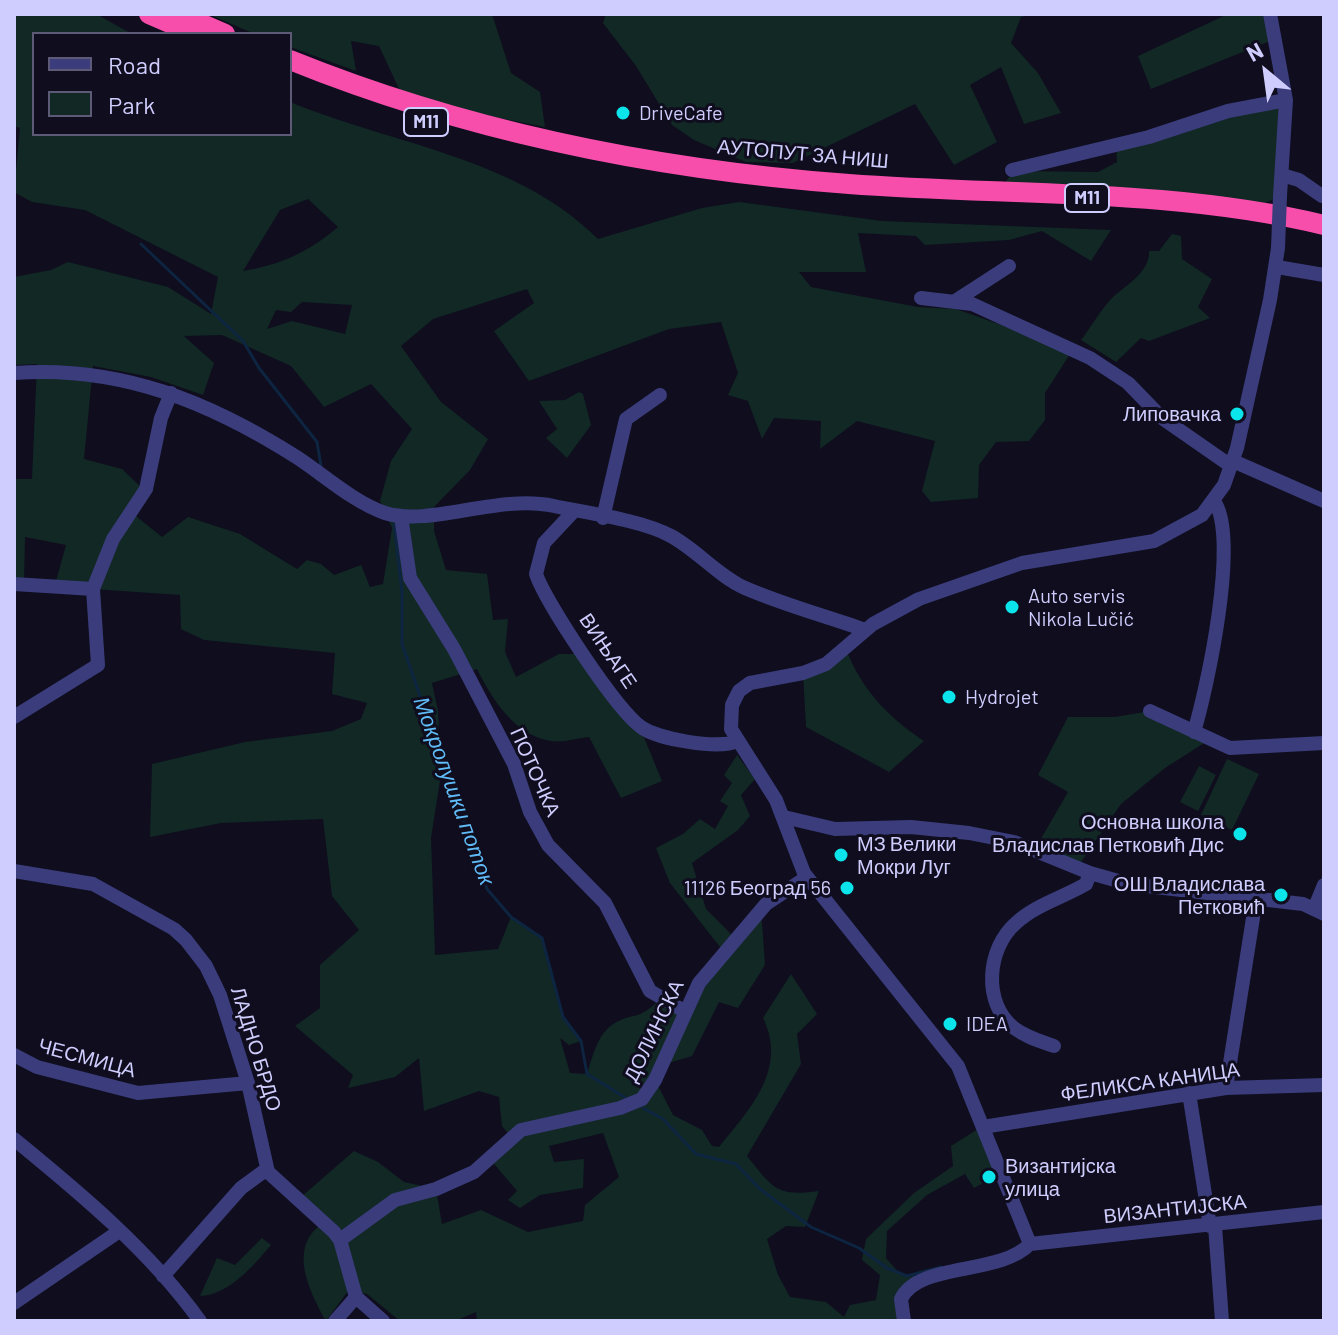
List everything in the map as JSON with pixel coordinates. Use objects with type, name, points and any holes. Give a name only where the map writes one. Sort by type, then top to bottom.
[{"type":"highway","points":[[149,14],[190,32]]},
{"type":"highway","points":[[179,14],[220,32]]},
{"type":"highway","name":"АУТОПУТ ЗА НИШ","points":[[292,61],[357,86],[490,126],[696,169],[848,184],[1174,203],[1324,225]]},
{"type":"highway","name":"АУТОПУТ ЗА НИШ","points":[[292,76],[468,134],[681,179],[849,197],[1168,215],[1324,237]]},
{"type":"street","points":[[904,1321],[901,1299],[917,1282],[1002,1261],[1030,1244],[969,1090],[949,1052],[807,877],[794,854],[784,817],[767,784],[737,741],[731,729],[730,716],[742,689],[760,680],[821,667],[865,630],[919,599],[1005,568],[1164,537],[1198,518],[1214,501],[1232,463],[1277,267],[1286,100],[1270,14]]},
{"type":"street","points":[[1012,170],[1149,137],[1228,111],[1286,100]]},
{"type":"street","points":[[1282,175],[1299,180],[1322,196]]},
{"type":"street","points":[[955,301],[1009,266]]},
{"type":"street","points":[[1277,267],[1324,275]]},
{"type":"street","points":[[921,298],[955,301],[992,311],[1097,362],[1128,383],[1162,418],[1232,463],[1324,501]]},
{"type":"street","points":[[14,373],[99,374],[171,393],[224,414],[373,508],[401,516],[510,502],[574,511],[665,533],[742,587],[865,630]]},
{"type":"street","points":[[14,717],[98,666],[93,589],[113,539],[146,489],[161,418],[171,393]]},
{"type":"street","points":[[603,518],[626,419],[660,395]]},
{"type":"street","points":[[1194,732],[1211,673],[1222,575],[1221,519],[1214,501]]},
{"type":"street","name":"ВИЊАГЕ","points":[[574,511],[544,543],[536,574],[547,596],[620,704],[641,727],[659,736],[725,745],[737,741]]},
{"type":"street","name":"ПОТОЧКА","points":[[401,516],[410,578],[454,649],[514,764],[530,812],[548,845],[605,903],[650,991],[684,1011]]},
{"type":"street","points":[[14,584],[93,589]]},
{"type":"street","points":[[1150,711],[1218,745],[1246,750],[1324,743]]},
{"type":"street","points":[[784,817],[835,829],[911,827],[969,833],[1014,842],[1088,878],[1256,899],[1320,911],[1324,885]]},
{"type":"street","name":"ЛАДНО БРДО","points":[[14,871],[93,884],[177,931],[199,956],[215,981],[248,1083],[267,1169]]},
{"type":"street","name":"ДОЛИНСКА","points":[[340,1240],[395,1200],[436,1189],[474,1172],[521,1130],[620,1108],[642,1099],[662,1065],[699,983],[758,912],[807,877]]},
{"type":"street","points":[[1054,1046],[1018,1030],[1004,1016],[993,987],[994,960],[1005,935],[1017,921],[1088,878]]},
{"type":"street","points":[[1226,1088],[1256,899]]},
{"type":"street","name":"ЧЕСМИЦА","points":[[14,1055],[37,1067],[138,1093],[248,1083]]},
{"type":"street","name":"ФЕЛИКСА КАНИЦА","points":[[983,1127],[1226,1088],[1324,1085]]},
{"type":"street","points":[[1189,1093],[1212,1226],[1222,1321]]},
{"type":"street","points":[[14,1139],[70,1183],[163,1276],[200,1321]]},
{"type":"street","points":[[163,1276],[241,1188],[267,1169],[340,1240],[356,1297],[383,1321]]},
{"type":"street","name":"ВИЗАНТИЈСКА","points":[[1030,1244],[1324,1212]]},
{"type":"street","points":[[14,1303],[118,1232]]},
{"type":"street","points":[[335,1321],[356,1297]]},
{"type":"green space","points":[[14,14],[96,14],[128,32],[32,32],[32,136],[292,136],[292,103],[492,171],[530,189],[565,211],[598,239],[702,208],[739,202],[882,221],[1111,230],[1091,261],[1042,231],[1009,240],[925,245],[916,236],[858,233],[866,272],[799,272],[811,287],[918,307],[956,309],[1044,340],[1070,354],[1045,393],[1045,420],[1029,441],[996,442],[979,465],[978,498],[931,502],[922,491],[935,441],[857,421],[820,449],[821,421],[774,418],[762,439],[748,401],[728,395],[738,373],[721,322],[669,329],[529,381],[494,331],[534,303],[527,289],[433,319],[401,346],[441,402],[488,439],[470,470],[434,507],[434,531],[446,570],[487,574],[493,620],[508,619],[505,652],[516,677],[559,654],[576,654],[643,735],[662,781],[621,798],[589,737],[555,741],[526,731],[497,703],[477,669],[432,683],[438,711],[441,774],[431,838],[435,955],[498,949],[511,917],[542,938],[563,1017],[581,1041],[569,1045],[560,1038],[570,1073],[587,1074],[600,1039],[615,1023],[641,1014],[660,999],[684,1010],[761,909],[765,965],[738,1008],[719,1002],[692,1056],[662,1065],[655,1080],[673,1115],[702,1130],[712,1146],[719,1147],[762,1087],[771,1054],[770,1037],[763,1018],[791,974],[817,1014],[797,1034],[801,1064],[747,1156],[777,1188],[793,1193],[819,1191],[805,1227],[786,1226],[767,1239],[778,1275],[790,1297],[826,1302],[844,1317],[850,1305],[876,1300],[880,1275],[862,1260],[866,1239],[914,1193],[953,1166],[951,1146],[978,1129],[1001,1173],[974,1188],[965,1174],[927,1195],[887,1231],[886,1258],[901,1275],[918,1276],[897,1301],[898,1321],[477,1321],[476,1312],[455,1321],[400,1321],[367,1294],[348,1291],[326,1321],[308,1281],[304,1254],[314,1230],[327,1221],[301,1197],[354,1151],[378,1162],[404,1182],[436,1189],[442,1224],[481,1210],[528,1232],[583,1221],[585,1205],[619,1177],[603,1133],[549,1146],[554,1162],[584,1159],[583,1188],[540,1195],[520,1208],[508,1200],[517,1191],[490,1159],[511,1137],[502,1126],[499,1097],[479,1091],[424,1111],[419,1058],[395,1077],[348,1088],[353,1075],[295,1026],[320,1008],[320,965],[359,930],[332,896],[323,819],[221,823],[150,837],[152,764],[245,742],[332,731],[361,719],[367,703],[332,694],[335,653],[204,640],[181,629],[180,595],[93,589],[131,512],[162,537],[188,517],[240,534],[297,569],[307,560],[321,564],[334,575],[361,565],[370,587],[383,584],[392,528],[380,501],[391,461],[412,429],[371,384],[324,407],[291,366],[222,335],[184,336],[214,363],[203,395],[151,377],[93,366],[84,459],[122,469],[140,486],[92,585],[56,581],[66,545],[25,537],[24,585],[14,584],[14,479],[32,479],[37,364],[14,365],[14,277],[51,270],[68,262],[168,287],[211,314],[218,277],[85,210],[32,202],[14,192],[20,128],[14,126]],"holes":[[[308,199],[338,227],[294,256],[243,271],[280,210]],[[302,302],[352,305],[345,334],[292,321],[267,329],[276,310],[291,312]]]},
{"type":"green space","points":[[208,14],[492,14],[511,73],[540,92],[545,127],[459,110],[400,91],[379,46],[351,41],[356,71],[292,48],[292,32],[250,32]]},
{"type":"green space","points":[[606,14],[1036,14],[1021,17],[1011,43],[1038,73],[1061,113],[1024,124],[1001,67],[970,85],[997,142],[954,165],[915,104],[793,163],[746,162],[694,140],[672,125],[636,66],[603,23]]},
{"type":"green space","points":[[1228,14],[1270,14],[1275,39],[1151,89],[1138,56]]},
{"type":"green space","points":[[1286,100],[1280,196],[1261,205],[1003,186],[1013,171],[1098,172],[1117,162],[1116,144]]},
{"type":"green space","points":[[1172,234],[1181,236],[1182,259],[1212,279],[1198,307],[1210,318],[1149,341],[1141,338],[1116,362],[1081,340],[1111,299],[1141,272],[1149,251],[1159,251]]},
{"type":"green space","points":[[579,392],[583,394],[591,425],[567,458],[546,438],[557,429],[539,401],[565,400]]},
{"type":"green space","points":[[846,649],[868,690],[899,723],[924,741],[889,772],[806,727],[803,673]]},
{"type":"green space","points":[[1150,711],[1209,740],[1165,768],[1121,804],[1077,868],[1035,849],[1068,792],[1038,775],[1068,717],[1115,717]]},
{"type":"green space","points":[[737,755],[755,779],[741,795],[750,816],[738,830],[692,863],[706,909],[734,937],[723,951],[670,883],[656,848],[683,834],[700,819],[715,829],[728,806],[720,801],[732,783],[724,775]]},
{"type":"green space","points":[[1227,759],[1259,774],[1232,830],[1201,815]]},
{"type":"green space","points":[[1199,766],[1216,775],[1198,811],[1180,802]]},
{"type":"green space","points":[[262,1238],[271,1245],[248,1270],[221,1291],[200,1296],[217,1258],[235,1265]]},
{"type":"waterway","name":"Мокролушки поток","points":[[141,244],[243,341],[259,368],[317,442],[321,466]]},
{"type":"waterway","name":"Мокролушки поток","points":[[394,524],[402,592],[402,644],[487,889],[511,917],[542,938],[563,1017],[581,1041],[587,1074],[629,1100]]},
{"type":"waterway","points":[[643,1108],[663,1119],[696,1154],[736,1164],[760,1189],[811,1227],[859,1248],[887,1268],[907,1276],[941,1267]]},
{"type":"place","name":"DriveCafe","points":[[623,113]]},
{"type":"place","name":"Липовачка","points":[[1237,414]]},
{"type":"place","name":"Auto servis Nikola Lučić","points":[[1012,607]]},
{"type":"place","name":"Hydrojet","points":[[949,697]]},
{"type":"place","name":"Основна школа Владислав Петковић Дис","points":[[1240,834]]},
{"type":"place","name":"МЗ Велики Мокри Луг","points":[[841,855]]},
{"type":"place","name":"11126 Београд 56","points":[[847,888]]},
{"type":"place","name":"ОШ Владислава Петковић","points":[[1281,895]]},
{"type":"place","name":"IDEA","points":[[950,1024]]},
{"type":"place","name":"Византијска улица","points":[[989,1177]]}]
